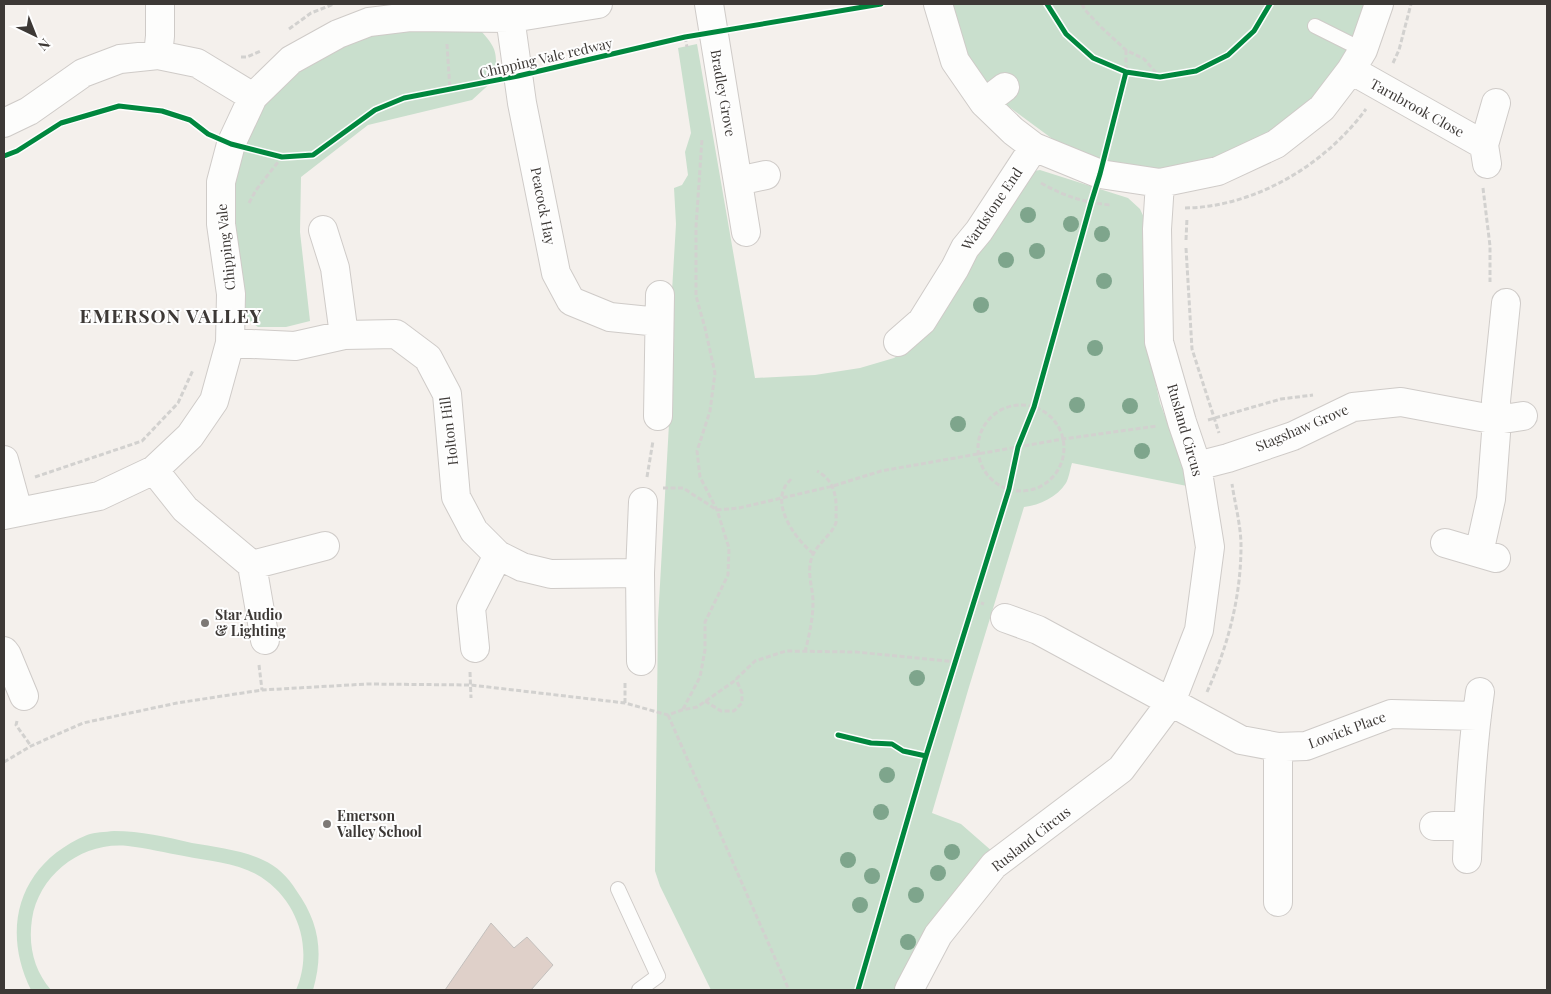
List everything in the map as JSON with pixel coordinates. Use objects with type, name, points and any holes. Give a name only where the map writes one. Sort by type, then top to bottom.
[{"type":"street","points":[[158,54],[160,4]]},
{"type":"street","name":"Chipping Vale","points":[[11,513],[99,496],[154,470],[190,436],[214,401],[230,343],[231,294],[221,224],[220,182],[231,144],[253,97],[291,60],[338,34],[369,22],[410,10],[446,19],[510,17],[598,4]]},
{"type":"street","name":"Bradley Grove","points":[[709,4],[746,232]]},
{"type":"street","points":[[938,4],[955,61],[995,95],[1013,131],[1034,147],[1159,196],[1276,144],[1322,108],[1357,60],[1379,4]]},
{"type":"street","name":"Peacock Hay","points":[[510,17],[522,103],[556,273],[571,301],[610,317],[659,322]]},
{"type":"street","points":[[4,123],[29,111],[83,73],[120,59],[158,54],[196,63],[253,97]]},
{"type":"street","name":"Tarnbrook Close","points":[[1357,60],[1382,88],[1486,155]]},
{"type":"street","points":[[1486,155],[1496,103]]},
{"type":"street","name":"Wardstone End","points":[[898,342],[922,321],[955,268],[965,248],[979,231],[1034,147]]},
{"type":"street","points":[[738,181],[766,175]]},
{"type":"street","name":"Rusland Circus","points":[[909,990],[938,935],[994,865],[1121,769],[1170,702],[1199,630],[1210,547],[1197,466],[1159,342],[1157,229],[1159,196]]},
{"type":"street","points":[[324,230],[335,268],[344,335]]},
{"type":"street","points":[[658,416],[660,295]]},
{"type":"street","points":[[1445,543],[1487,555],[1491,499],[1510,418],[1496,400],[1506,303]]},
{"type":"street","name":"Holton Hill","points":[[230,343],[295,346],[344,335],[396,334],[428,358],[447,394],[456,497],[474,531],[498,554],[522,567],[551,574],[640,573]]},
{"type":"street","name":"Stagshaw Grove","points":[[1197,466],[1228,458],[1293,436],[1353,407],[1401,402],[1510,418]]},
{"type":"street","points":[[154,470],[185,510],[252,565],[265,640]]},
{"type":"street","points":[[7,473],[11,513]]},
{"type":"street","points":[[641,661],[640,573],[644,495]]},
{"type":"street","points":[[252,565],[324,546]]},
{"type":"street","points":[[475,648],[471,608],[498,554]]},
{"type":"street","points":[[1005,618],[1042,620],[1170,702]]},
{"type":"street","points":[[4,651],[24,696]]},
{"type":"street","name":"Lowick Place","points":[[1170,702],[1241,740],[1278,747],[1306,746],[1391,714],[1479,704],[1468,826],[1467,859]]},
{"type":"street","points":[[1278,747],[1292,858],[1278,902]]},
{"type":"street","points":[[1434,826],[1468,826]]},
{"type":"lane","points":[[1315,26],[1357,60]]},
{"type":"lane","points":[[618,889],[658,976],[639,990]]},
{"type":"path","points":[[286,32],[311,13],[334,4]]},
{"type":"path","points":[[1082,4],[1085,10],[1102,28],[1126,50],[1144,59],[1160,77]]},
{"type":"path","points":[[1017,171],[1055,191],[1091,203],[1159,196],[1187,208],[1199,208],[1232,201],[1273,187],[1324,154],[1361,116],[1382,88],[1399,50],[1411,4]]},
{"type":"path","points":[[446,19],[450,90]]},
{"type":"path","points":[[676,40],[713,33]]},
{"type":"path","points":[[685,37],[688,56]]},
{"type":"path","points":[[236,57],[247,57],[268,47]]},
{"type":"path","points":[[1124,82],[1126,50]]},
{"type":"path","points":[[1118,69],[1134,74]]},
{"type":"path","points":[[1152,76],[1169,75]]},
{"type":"path","points":[[441,92],[460,88]]},
{"type":"path","points":[[682,710],[700,677],[705,650],[705,622],[728,575],[730,548],[717,510],[700,478],[697,451],[710,411],[715,373],[706,328],[696,296],[696,228],[702,139]]},
{"type":"path","points":[[274,155],[290,156]]},
{"type":"path","points":[[1486,155],[1482,181],[1490,246],[1489,297],[1506,303]]},
{"type":"path","points":[[248,204],[256,190],[282,157]]},
{"type":"path","points":[[1088,212],[1100,174]]},
{"type":"path","points":[[1187,208],[1188,289],[1192,349],[1228,458],[1241,545],[1235,608],[1220,663],[1196,717]]},
{"type":"path","points":[[7,473],[142,441],[178,403],[195,366]]},
{"type":"path","points":[[1030,415],[1036,398]]},
{"type":"path","points":[[1019,405],[1034,407],[1053,418],[1059,428],[1063,439],[1064,453],[1060,468],[1051,480],[1038,488],[1024,491],[1009,490],[988,476],[978,454],[979,440],[984,426],[993,415],[1005,408],[1019,405]]},
{"type":"path","points":[[658,416],[644,495],[683,488],[717,510],[739,508],[781,499],[833,486],[881,471],[1063,439],[1182,422]]},
{"type":"path","points":[[1016,456],[1021,439]]},
{"type":"path","points":[[805,652],[811,630],[813,601],[809,578],[811,560],[817,547],[836,524],[837,504],[833,486],[826,476],[818,471]]},
{"type":"path","points":[[791,479],[784,488],[781,499],[792,531],[803,545],[814,554]]},
{"type":"path","points":[[1006,499],[1011,481]]},
{"type":"path","points":[[972,609],[977,591]]},
{"type":"path","points":[[4,762],[31,746],[83,723],[177,703],[262,690],[367,684],[471,685],[625,703],[668,715],[697,706],[736,679],[755,662],[786,651],[856,652],[956,662]]},
{"type":"path","points":[[953,671],[959,653]]},
{"type":"path","points":[[705,701],[721,711],[734,711],[742,703],[742,693],[736,679]]},
{"type":"path","points":[[668,715],[789,990]]},
{"type":"green space","points":[[953,4],[1375,4],[1315,104],[1218,171],[1100,174],[970,78]]},
{"type":"green space","points":[[412,29],[479,29],[490,42],[495,52],[495,79],[472,100],[368,125],[301,177],[300,232],[310,321],[286,327],[258,327],[246,318],[231,243],[237,153],[266,95],[308,58],[353,37]]},
{"type":"green space","points":[[697,44],[755,378],[815,375],[860,368],[894,358],[921,338],[1028,172],[1040,170],[1128,198],[1140,209],[1145,220],[1146,339],[1160,403],[1184,466],[1187,486],[1072,463],[1067,481],[1058,492],[1042,502],[1024,507],[932,813],[961,824],[993,852],[922,940],[895,990],[711,990],[660,886],[655,871],[658,620],[671,388],[672,291],[676,224],[674,188],[682,185],[688,175],[685,152],[691,133],[678,48]]},
{"type":"green space","points":[[114,831],[153,835],[237,851],[268,862],[282,872],[304,902],[314,926],[319,950],[313,990],[296,990],[303,958],[303,943],[299,927],[285,899],[261,877],[224,863],[135,847],[111,846],[95,849],[80,855],[54,875],[44,888],[36,903],[32,919],[31,939],[36,966],[51,990],[31,990],[22,966],[17,943],[17,921],[22,899],[32,880],[46,862],[64,847],[87,835]]},
{"type":"building","points":[[491,923],[514,948],[527,937],[553,965],[531,990],[445,990]]},
{"type":"cycle path","name":"Chipping Vale redway","points":[[4,156],[17,151],[61,123],[119,106],[162,111],[190,120],[208,134],[231,144],[282,157],[313,155],[375,110],[404,98],[518,76],[685,37],[881,4]]},
{"type":"cycle path","points":[[1047,4],[1066,34],[1093,58],[1126,72],[1160,77],[1196,71],[1228,55],[1254,31],[1270,4]]},
{"type":"cycle path","points":[[858,990],[926,756],[1009,489],[1018,447],[1034,407],[1100,174],[1126,72]]},
{"type":"cycle path","points":[[838,735],[871,743],[892,744],[903,751],[926,756]]},
{"type":"place","name":"Star Audio & Lighting","points":[[205,623]]},
{"type":"place","name":"Emerson Valley School","points":[[327,824]]},
{"type":"district","name":"EMERSON VALLEY","points":[[171,316]]}]
